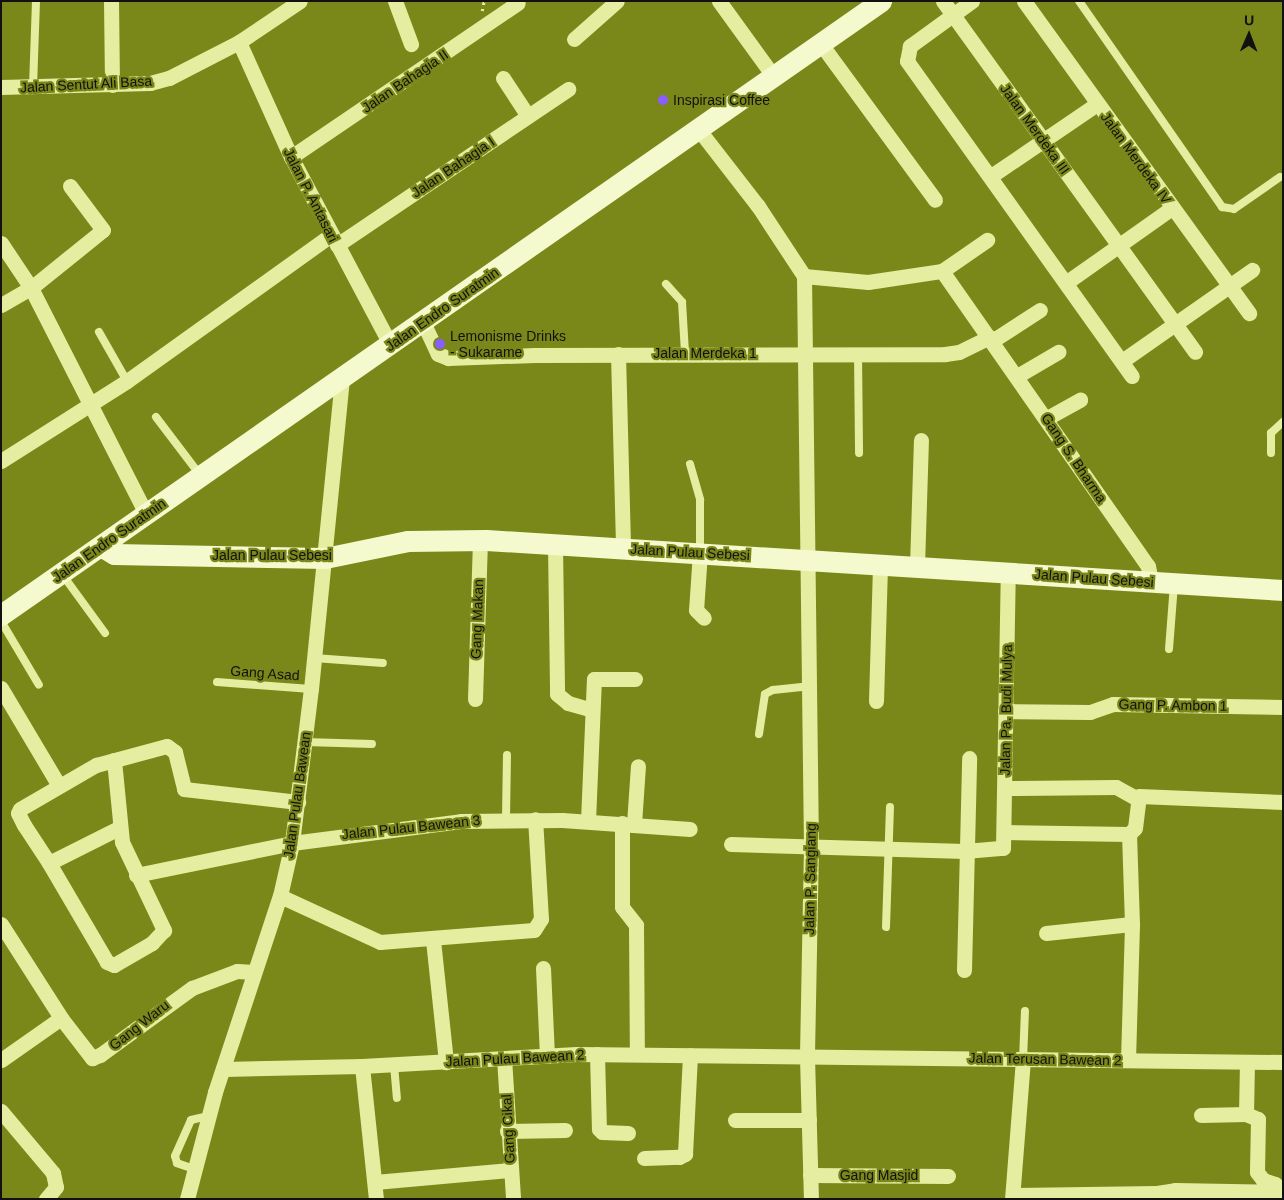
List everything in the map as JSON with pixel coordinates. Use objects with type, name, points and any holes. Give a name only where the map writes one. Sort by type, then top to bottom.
[{"type":"street","points":[[111,1],[112,85]]},
{"type":"street","name":"Jalan Sentut Ali Basa","points":[[1,88],[150,83],[169,78],[239,42],[300,1]]},
{"type":"street","points":[[395,1],[411,44]]},
{"type":"street","points":[[574,39],[617,1]]},
{"type":"street","points":[[719,1],[774,77]]},
{"type":"street","name":"Jalan Endro Suratmin","points":[[1,614],[699,130],[881,1]]},
{"type":"street","points":[[972,1],[948,7],[910,46],[906,57],[1132,376]]},
{"type":"street","name":"Jalan Merdeka IV","points":[[1024,1],[1249,313]]},
{"type":"street","name":"Jalan Bahagia II","points":[[291,157],[518,3]]},
{"type":"street","name":"Jalan Merdeka III","points":[[948,7],[1195,352]]},
{"type":"street","name":"Jalan P. Antasari","points":[[239,42],[291,157],[390,344]]},
{"type":"street","points":[[821,44],[935,200]]},
{"type":"street","points":[[503,78],[528,116]]},
{"type":"street","name":"Jalan Bahagia I","points":[[1,461],[92,404],[334,240],[568,89]]},
{"type":"street","points":[[991,176],[1097,104]]},
{"type":"street","points":[[699,130],[758,206],[804,276],[802,353],[805,559]]},
{"type":"street","points":[[1,305],[31,288],[103,230],[70,186]]},
{"type":"street","points":[[1067,282],[1172,208]]},
{"type":"street","points":[[804,276],[873,282],[942,271],[987,240]]},
{"type":"street","points":[[1,243],[31,288],[92,404],[146,514]]},
{"type":"street","points":[[1122,361],[1252,270]]},
{"type":"street","name":"Gang S. Bharma","points":[[942,271],[1047,418],[1148,566],[1151,582]]},
{"type":"street","name":"Jalan Merdeka 1","points":[[423,322],[438,354],[444,358],[685,353],[952,353],[991,339],[1040,310]]},
{"type":"street","points":[[1017,376],[1058,352]]},
{"type":"street","points":[[618,354],[623,548]]},
{"type":"street","name":"Jalan Pulau Bawean","points":[[187,1199],[208,1116],[280,896],[292,843],[311,689],[342,378]]},
{"type":"street","points":[[1047,418],[1080,400]]},
{"type":"street","points":[[917,566],[921,440]]},
{"type":"street","name":"Jalan Pulau Sebesi","points":[[100,546],[114,554],[325,558],[408,541],[480,540],[880,563],[1283,590]]},
{"type":"street","name":"Gang Makan","points":[[475,699],[480,540]]},
{"type":"street","points":[[555,544],[557,694],[568,703],[592,710]]},
{"type":"street","points":[[700,552],[696,610],[704,618]]},
{"type":"street","name":"Jalan P. Sangiang","points":[[805,559],[811,846],[807,1057],[811,1199]]},
{"type":"street","points":[[876,701],[880,563]]},
{"type":"street","name":"Jalan Pa. Budi Mulya","points":[[965,851],[1003,848],[1008,572]]},
{"type":"street","points":[[588,821],[594,679],[634,679]]},
{"type":"street","points":[[1,688],[58,784]]},
{"type":"street","name":"Gang P. Ambon 1","points":[[1005,711],[1095,712],[1113,704],[1283,707]]},
{"type":"street","points":[[114,760],[119,828],[136,876],[164,930],[152,943],[112,964],[18,812],[58,784],[114,760],[171,746],[175,752],[184,789],[298,802]]},
{"type":"street","points":[[964,970],[965,851],[969,758]]},
{"type":"street","points":[[637,1054],[636,925],[622,907],[628,824],[638,766]]},
{"type":"street","points":[[1005,788],[1116,787],[1136,798],[1283,802]]},
{"type":"street","points":[[1004,832],[1129,834],[1135,828],[1136,798]]},
{"type":"street","name":"Jalan Pulau Bawean 3","points":[[136,876],[292,843],[412,825],[506,818],[588,821],[690,829]]},
{"type":"street","points":[[280,896],[380,942],[433,940],[538,927],[541,919],[535,819]]},
{"type":"street","points":[[49,863],[119,828]]},
{"type":"street","points":[[1128,1060],[1132,924],[1129,834]]},
{"type":"street","points":[[731,844],[965,851]]},
{"type":"street","name":"Gang Waru","points":[[1,924],[86,1054],[95,1057],[192,988],[237,971],[254,972]]},
{"type":"street","points":[[1046,933],[1132,924]]},
{"type":"street","points":[[433,940],[446,1062]]},
{"type":"street","points":[[543,968],[546,1056]]},
{"type":"street","points":[[1,1060],[61,1018]]},
{"type":"street","points":[[597,1054],[599,1129],[602,1132],[628,1133]]},
{"type":"street","name":"Jalan Pulau Bawean 2","points":[[223,1069],[394,1065],[597,1054],[807,1057]]},
{"type":"street","points":[[644,1158],[685,1154],[690,1055]]},
{"type":"street","name":"Jalan Terusan Bawean 2","points":[[807,1057],[1283,1062]]},
{"type":"street","name":"Gang Cikal","points":[[504,1058],[512,1199]]},
{"type":"street","points":[[1023,1060],[1013,1197],[1157,1193],[1175,1190],[1278,1196],[1275,1184],[1258,1175],[1258,1119],[1246,1114],[1201,1115]]},
{"type":"street","points":[[1246,1114],[1247,1062]]},
{"type":"street","points":[[362,1066],[376,1199]]},
{"type":"street","points":[[1,1111],[53,1173],[56,1187],[46,1199]]},
{"type":"street","points":[[735,1120],[809,1120]]},
{"type":"street","points":[[507,1131],[565,1130]]},
{"type":"street","points":[[375,1182],[510,1170]]},
{"type":"street","name":"Gang Masjid","points":[[810,1175],[948,1176]]},
{"type":"lane","points":[[33,87],[36,1]]},
{"type":"lane","points":[[1078,1],[1222,207],[1234,209],[1280,177]]},
{"type":"lane","points":[[666,284],[682,302],[685,353]]},
{"type":"lane","points":[[99,332],[127,381]]},
{"type":"lane","points":[[858,352],[858,453]]},
{"type":"lane","points":[[156,417],[201,476]]},
{"type":"lane","points":[[1271,453],[1271,433],[1283,422]]},
{"type":"lane","points":[[690,464],[700,500],[700,552]]},
{"type":"lane","points":[[61,573],[106,633]]},
{"type":"lane","points":[[1169,649],[1174,584]]},
{"type":"lane","points":[[1,621],[40,685]]},
{"type":"lane","points":[[314,658],[383,663]]},
{"type":"lane","name":"Gang Asad","points":[[217,682],[311,689]]},
{"type":"lane","points":[[759,734],[765,694],[773,690],[809,686]]},
{"type":"lane","points":[[305,742],[372,744]]},
{"type":"lane","points":[[506,818],[507,755]]},
{"type":"lane","points":[[886,926],[890,806]]},
{"type":"lane","points":[[1023,1060],[1026,1012]]},
{"type":"lane","points":[[394,1065],[397,1098]]},
{"type":"lane","points":[[194,1169],[177,1163],[175,1156],[191,1120],[208,1116]]},
{"type":"place","name":"Inspirasi Coffee","points":[[663,100]]},
{"type":"place","name":"Lemonisme Drinks - Sukarame","points":[[440,344]]}]
